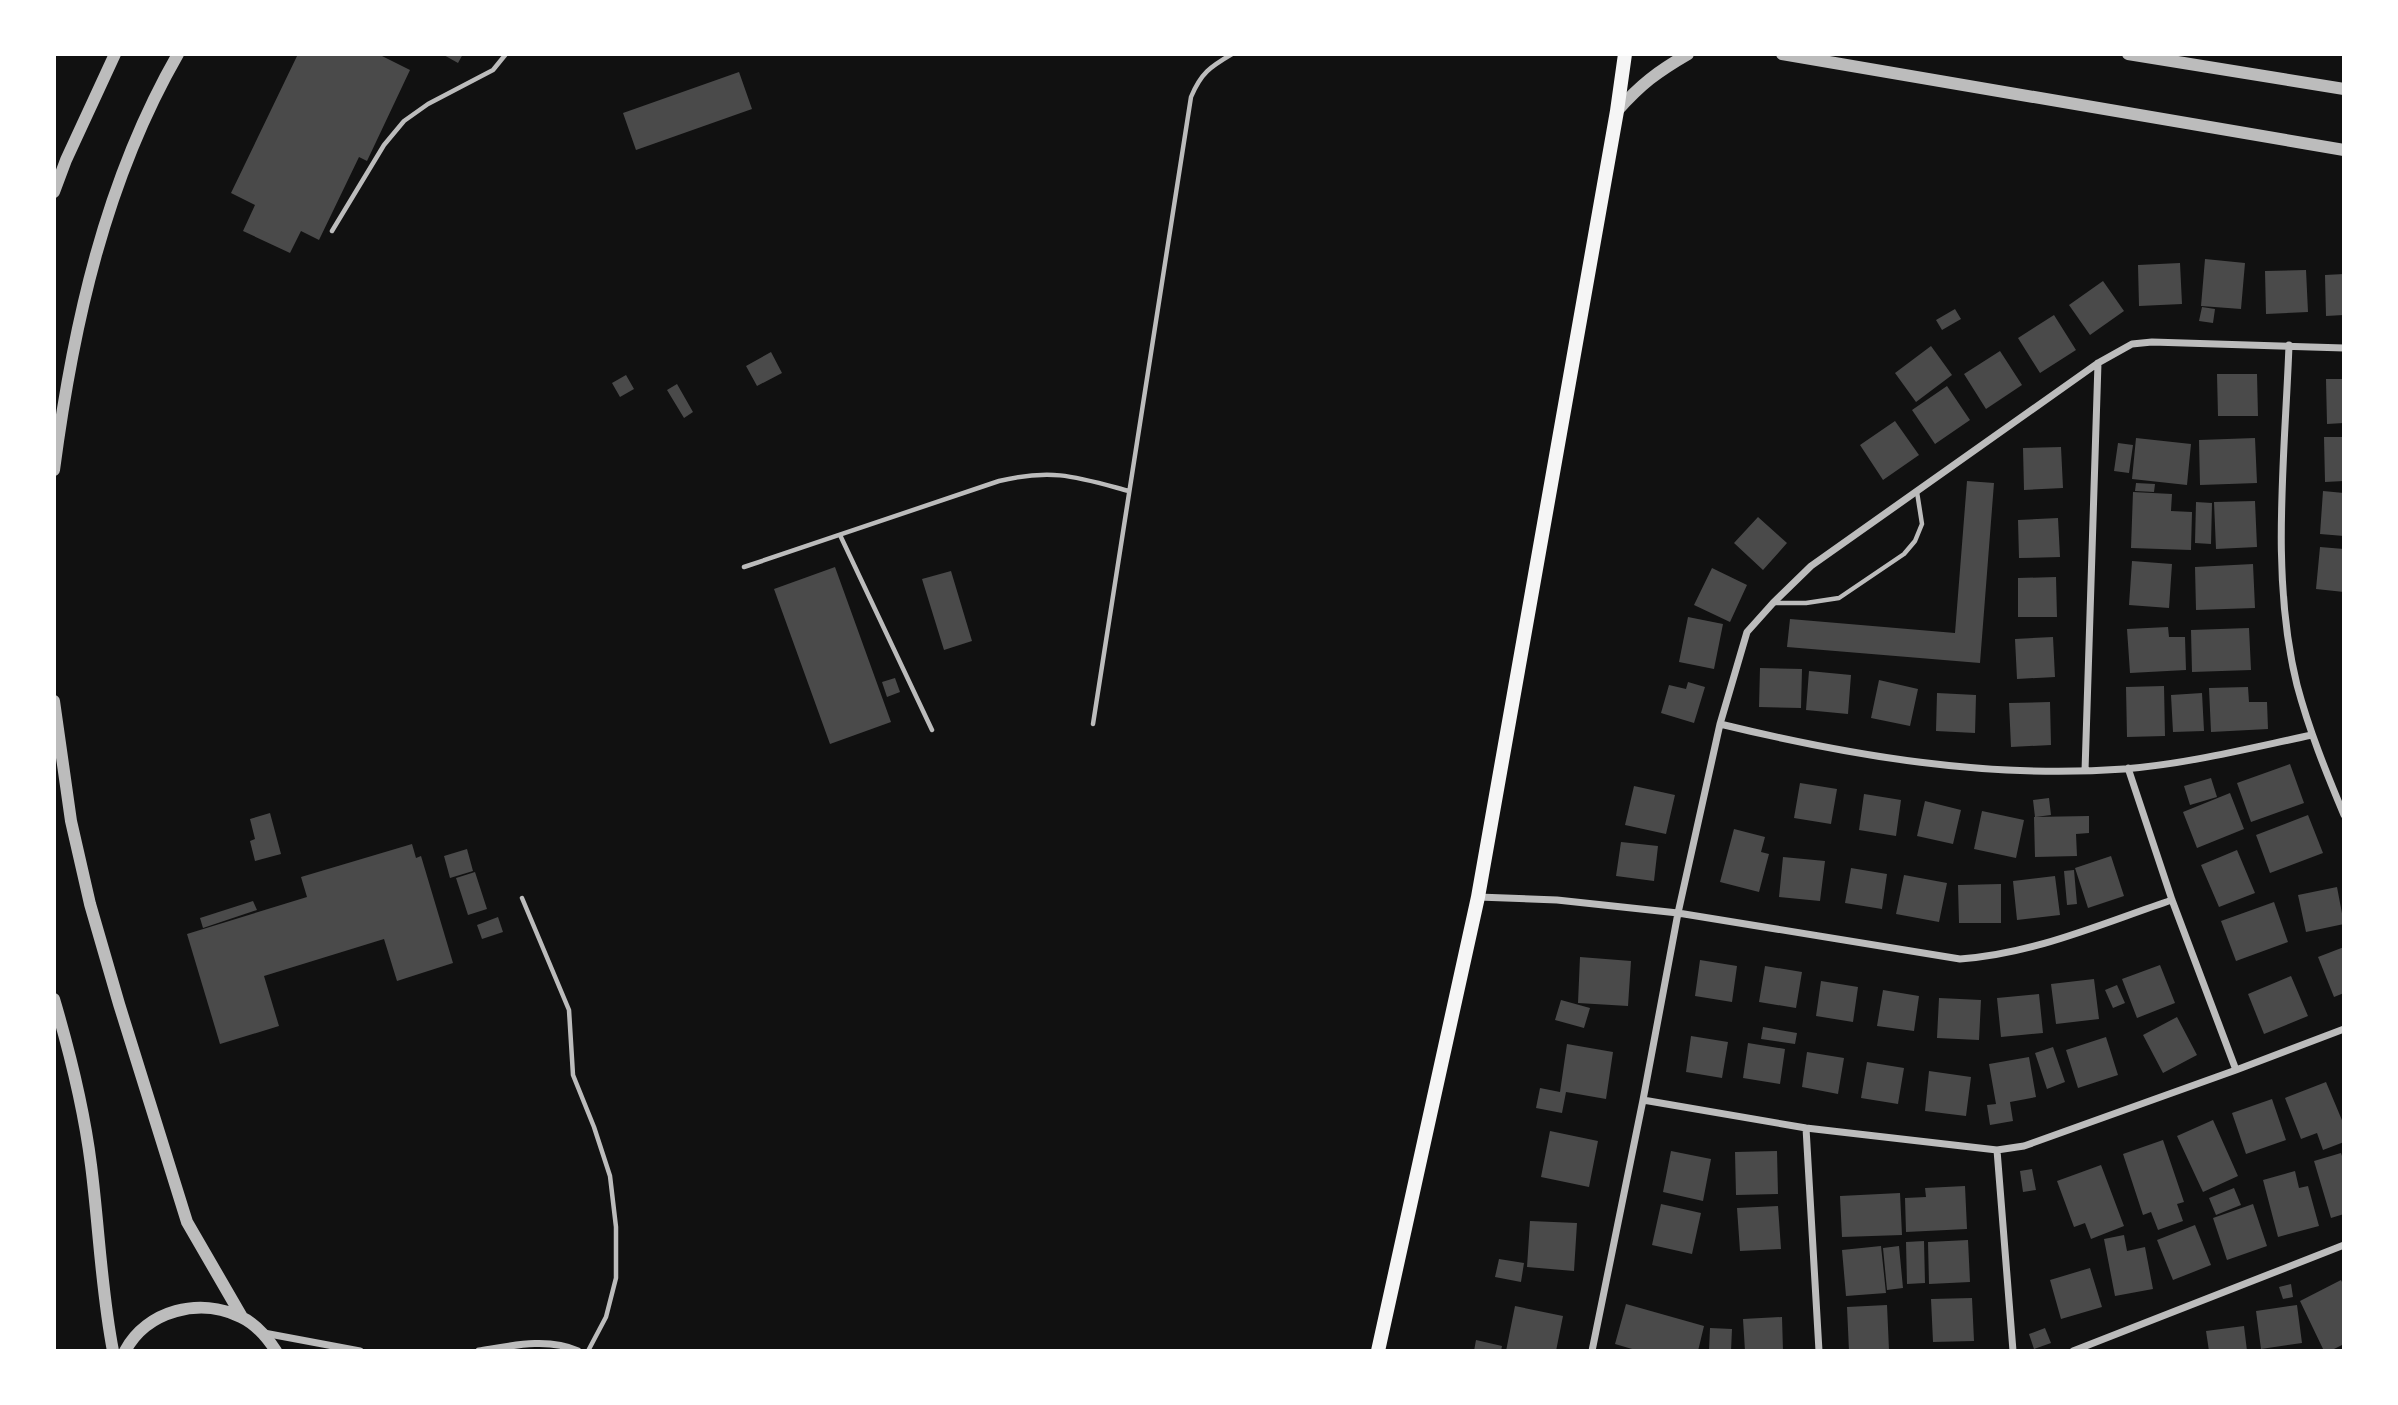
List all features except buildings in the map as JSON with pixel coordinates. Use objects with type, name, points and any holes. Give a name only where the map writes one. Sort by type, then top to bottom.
[{"type":"main road","points":[[1378,1351],[1479,897],[1625,54]]},
{"type":"street","points":[[54,192],[115,54]]},
{"type":"street","points":[[54,470],[65,388],[81,311],[110,207],[155,93],[178,54]]},
{"type":"street","points":[[1617,111],[1635,90],[1656,72],[1688,54]]},
{"type":"street","points":[[1782,54],[2344,150]]},
{"type":"street","points":[[2129,54],[2344,89]]},
{"type":"street","points":[[1592,1351],[1678,912],[1720,724],[1747,632],[1811,566],[2098,363],[2132,344],[2152,342],[2344,348]]},
{"type":"street","points":[[2289,345],[2281,558],[2286,614],[2297,682],[2312,735],[2344,815]]},
{"type":"street","points":[[2085,771],[2098,363]]},
{"type":"street","points":[[54,701],[71,821],[90,904],[120,1004],[187,1222],[242,1317]]},
{"type":"street","points":[[1720,724],[1842,750],[1950,767],[2030,771],[2128,768],[2207,756],[2312,735]]},
{"type":"street","points":[[2128,768],[2172,900],[2236,1070]]},
{"type":"street","points":[[1479,897],[1557,900],[1678,912],[1960,959],[1995,957],[2172,900]]},
{"type":"street","points":[[54,999],[79,1097],[91,1165],[105,1311],[113,1351]]},
{"type":"street","points":[[1643,1100],[1807,1128],[1997,1150],[2024,1146],[2344,1029]]},
{"type":"street","points":[[1807,1128],[1819,1351]]},
{"type":"street","points":[[1997,1150],[2013,1351]]},
{"type":"street","points":[[2073,1351],[2344,1245]]},
{"type":"street","points":[[125,1351],[131,1341],[154,1320],[182,1309],[213,1308],[242,1317],[263,1333],[276,1351]]},
{"type":"street","points":[[263,1333],[360,1351]]},
{"type":"street","points":[[479,1351],[526,1344],[568,1346],[578,1351]]},
{"type":"lane","points":[[332,231],[384,145],[404,121],[428,104],[493,70],[506,54]]},
{"type":"lane","points":[[1093,724],[1191,97],[1199,77],[1232,54]]},
{"type":"lane","points":[[744,567],[999,481],[1026,475],[1070,475],[1129,491]]},
{"type":"lane","points":[[1773,603],[1806,603],[1839,598],[1904,554],[1915,541],[1922,524],[1917,491]]},
{"type":"lane","points":[[840,535],[932,730]]},
{"type":"lane","points":[[522,898],[569,1010],[573,1075],[610,1176],[616,1227],[616,1278],[606,1317],[589,1351]]}]
